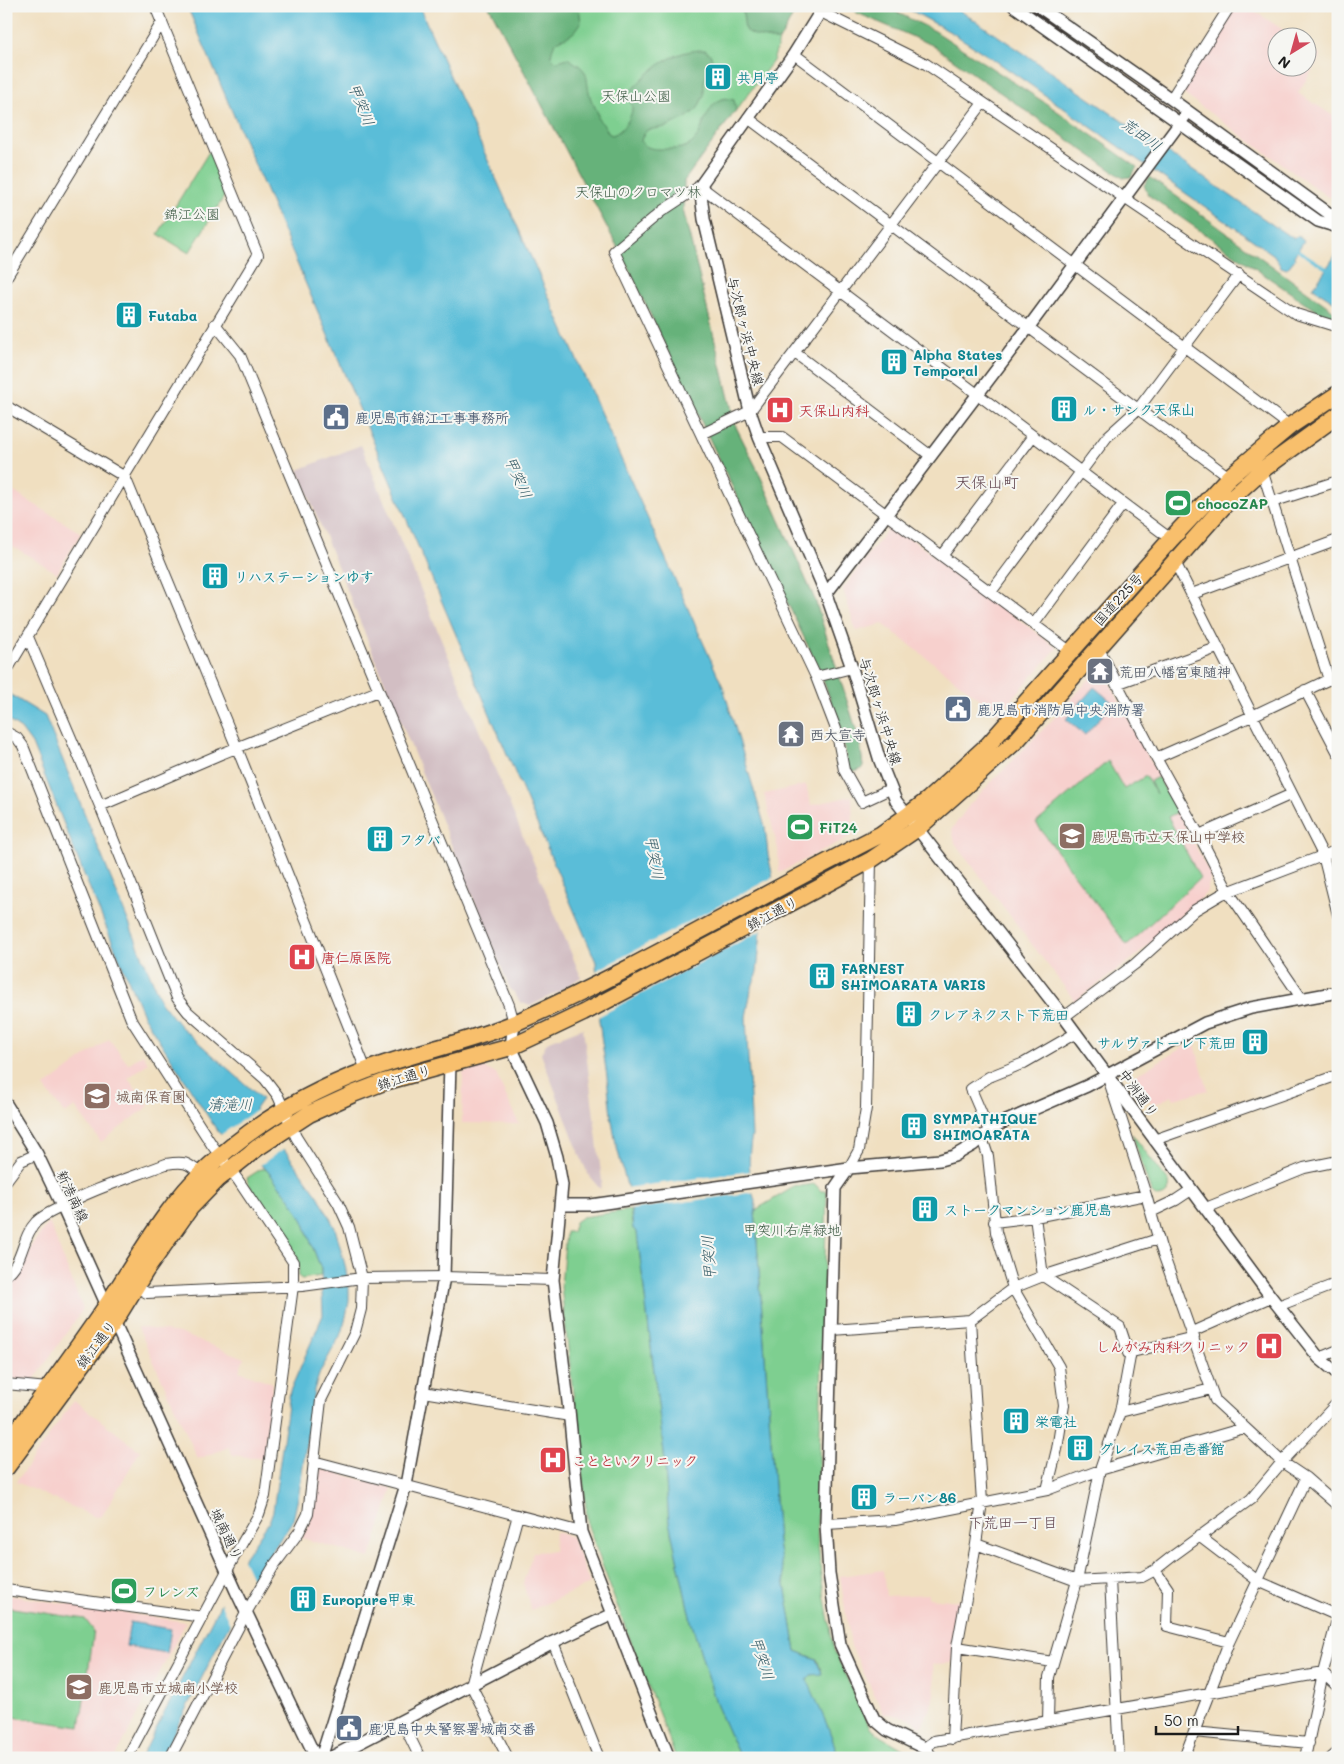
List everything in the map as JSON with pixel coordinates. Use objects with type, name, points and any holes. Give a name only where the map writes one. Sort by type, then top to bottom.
[{"type":"highway","name":"国道225号","points":[[912,822],[988,746],[1171,539],[1228,478],[1290,426],[1338,394]]},
{"type":"highway","name":"国道225号","points":[[912,822],[1017,740],[1229,500],[1262,470],[1338,415]]},
{"type":"highway","name":"錦江通り","points":[[281,1122],[309,1114],[384,1082],[511,1047],[583,1013],[870,860],[912,822]]},
{"type":"highway","name":"錦江通り","points":[[6,1446],[106,1306],[173,1206],[201,1174],[228,1161],[332,1085],[366,1070],[514,1023],[582,992],[779,887],[880,835],[912,822]]},
{"type":"highway","name":"錦江通り","points":[[6,1468],[114,1322],[190,1208],[218,1179],[228,1161]]},
{"type":"street","points":[[6,672],[258,254],[155,6]]},
{"type":"street","points":[[1014,6],[1318,222],[1338,227]]},
{"type":"street","points":[[1038,6],[1338,220]]},
{"type":"street","points":[[1171,100],[1230,6]]},
{"type":"street","points":[[890,790],[862,802],[844,770],[836,729],[816,677],[614,251],[662,211],[700,186],[794,54],[824,8],[926,64],[1296,314],[1338,327]]},
{"type":"street","points":[[6,278],[162,22]]},
{"type":"street","points":[[1052,33],[1061,22]]},
{"type":"street","points":[[794,54],[1290,426]]},
{"type":"street","points":[[702,434],[750,411],[983,103]]},
{"type":"street","points":[[826,594],[1028,328],[1188,112]]},
{"type":"street","points":[[748,118],[1228,478]]},
{"type":"street","points":[[700,186],[1171,539],[1175,562],[1323,855],[1338,915]]},
{"type":"street","name":"与次郎ヶ浜中央線","points":[[700,186],[704,219],[750,411],[759,437],[826,594],[852,668],[890,790],[912,822]]},
{"type":"street","points":[[991,592],[1107,437],[1138,409],[1239,274]]},
{"type":"street","points":[[215,324],[240,355],[509,1005],[514,1023],[511,1047],[547,1124],[561,1176],[561,1205],[553,1280],[570,1416],[581,1532],[668,1758]]},
{"type":"street","points":[[795,353],[931,456]]},
{"type":"street","points":[[6,406],[125,477],[237,748],[366,1070]]},
{"type":"street","points":[[942,556],[1033,436]]},
{"type":"street","points":[[759,437],[782,437],[1071,652]]},
{"type":"street","points":[[1156,758],[1333,678],[1289,558],[1262,470]]},
{"type":"street","points":[[1272,502],[1338,481]]},
{"type":"street","points":[[1034,624],[1123,504]]},
{"type":"street","points":[[1192,594],[1338,540]]},
{"type":"street","points":[[28,637],[100,806],[177,998],[188,1012],[265,1079],[278,1096],[281,1122],[296,1137],[338,1203],[349,1227],[362,1278],[361,1309],[355,1332],[321,1400],[308,1514],[299,1532],[275,1564],[245,1610],[170,1758]]},
{"type":"street","points":[[1098,647],[1116,684],[1228,890],[1302,999]]},
{"type":"street","points":[[1116,684],[1217,648]]},
{"type":"street","points":[[816,677],[852,668]]},
{"type":"street","points":[[100,806],[378,690]]},
{"type":"street","points":[[1305,690],[1338,753]]},
{"type":"street","points":[[6,732],[17,738],[23,746],[131,1019],[228,1161],[293,1262],[293,1286],[265,1496],[259,1514],[127,1758]]},
{"type":"street","points":[[1199,835],[1292,794]]},
{"type":"street","name":"中洲通り","points":[[912,822],[1076,1032],[1275,1302],[1319,1358],[1338,1374]]},
{"type":"street","points":[[1064,1017],[1135,964],[1195,910],[1228,890],[1272,876],[1338,850]]},
{"type":"street","points":[[870,860],[866,1108],[859,1150],[849,1168],[834,1188],[826,1524],[829,1573],[840,1644],[874,1719],[888,1730],[924,1748],[932,1758]]},
{"type":"street","points":[[561,1205],[598,1204],[849,1168],[940,1160],[954,1156],[974,1145],[995,1126],[1080,1089],[1204,1023],[1251,1008],[1302,999],[1337,996]]},
{"type":"street","points":[[1047,1490],[1057,1449],[1064,1405],[1059,1367],[1013,1288],[994,1222],[986,1134],[971,1089],[989,1077],[1024,1063],[1076,1032]]},
{"type":"street","points":[[320,1758],[406,1485],[424,1392],[444,1277],[450,1063]]},
{"type":"street","points":[[1107,1075],[1146,1195],[1158,1239],[1215,1400],[1282,1462],[1306,1478],[1338,1506]]},
{"type":"street","points":[[1154,1140],[1338,1075]]},
{"type":"street","name":"新港南線","points":[[6,1104],[37,1154],[114,1322]]},
{"type":"street","points":[[6,1180],[21,1162],[37,1154]]},
{"type":"street","points":[[6,1275],[20,1259],[24,1241],[34,1224],[40,1218],[80,1196],[166,1164],[180,1161],[190,1165],[201,1174]]},
{"type":"street","points":[[1206,1208],[1304,1168],[1338,1161]]},
{"type":"street","points":[[1151,1212],[1176,1200],[1191,1190]]},
{"type":"street","points":[[994,1222],[1035,1218],[1146,1195]]},
{"type":"street","points":[[1035,1218],[1043,1276],[1120,1327],[1130,1357],[1120,1412],[1100,1470],[1077,1581],[1049,1677],[1048,1721]]},
{"type":"street","points":[[832,1330],[970,1320],[1013,1288],[1043,1276],[1158,1239]]},
{"type":"street","points":[[136,1287],[146,1294],[293,1286],[362,1278],[444,1277],[553,1280]]},
{"type":"street","points":[[1128,1353],[1193,1335],[1275,1302],[1338,1283]]},
{"type":"street","points":[[952,1739],[957,1647],[982,1502],[970,1320]]},
{"type":"street","name":"城南通り","points":[[114,1322],[245,1610],[316,1758]]},
{"type":"street","points":[[1319,1358],[1338,1350]]},
{"type":"street","points":[[6,1384],[48,1388]]},
{"type":"street","points":[[1120,1412],[1211,1390]]},
{"type":"street","points":[[424,1392],[570,1416]]},
{"type":"street","points":[[976,1544],[1077,1581],[1142,1576],[1155,1570],[1251,1499],[1282,1462],[1338,1402]]},
{"type":"street","points":[[826,1524],[895,1520],[1047,1490],[1100,1470],[1244,1428]]},
{"type":"street","points":[[313,1461],[581,1532]]},
{"type":"street","points":[[1184,1758],[1229,1642],[1306,1478]]},
{"type":"street","points":[[505,1757],[471,1685],[518,1515]]},
{"type":"street","points":[[1200,1536],[1258,1581],[1338,1616],[1323,1673],[1305,1758]]},
{"type":"street","points":[[1155,1570],[1168,1589],[1168,1626],[1229,1642]]},
{"type":"street","points":[[1110,1579],[1120,1758]]},
{"type":"street","points":[[6,1590],[202,1617]]},
{"type":"street","points":[[330,1758],[554,1642],[613,1614]]},
{"type":"street","points":[[554,1642],[599,1758]]},
{"type":"street","points":[[957,1647],[1053,1662]]},
{"type":"street","points":[[924,1748],[934,1741],[1323,1673]]},
{"type":"street","points":[[1323,1673],[1338,1687]]},
{"type":"street","points":[[402,1721],[420,1758]]},
{"type":"street","points":[[1194,1732],[1309,1743]]},
{"type":"street","points":[[1332,1758],[1338,1752]]},
{"type":"shaded area","points":[[1236,6],[1247,6],[1280,28],[1266,28],[1266,78],[1307,78],[1298,93],[1338,119],[1338,196],[1328,197],[1185,95],[1183,90]]},
{"type":"shaded area","points":[[1316,52],[1321,56],[1316,64]]},
{"type":"shaded area","points":[[361,445],[581,977],[560,991],[530,1006],[520,1002],[513,991],[511,991],[298,470]]},
{"type":"shaded area","points":[[6,487],[81,533],[57,573],[6,542]]},
{"type":"shaded area","points":[[894,526],[1057,648],[999,714],[883,624],[856,631],[843,589],[889,527]]},
{"type":"shaded area","name":"鹿児島市立天保山中学校","points":[[1101,666],[1211,876],[1206,893],[1136,956],[1075,1001],[955,843],[952,829],[970,804],[1059,713]]},
{"type":"shaded area","points":[[806,785],[811,805],[852,796],[853,835],[779,873],[778,849],[764,794]]},
{"type":"shaded area","points":[[583,1028],[602,1181],[600,1189],[589,1176],[583,1163],[541,1054],[547,1042]]},
{"type":"shaded area","name":"城南保育園","points":[[109,1039],[128,1064],[143,1054],[148,1063],[128,1078],[149,1106],[101,1142],[75,1107],[65,1114],[44,1087]]},
{"type":"shaded area","points":[[1194,1041],[1208,1090],[1174,1099],[1172,1096],[1153,1105],[1132,1077]]},
{"type":"shaded area","points":[[481,1066],[496,1074],[519,1124],[462,1123],[463,1073]]},
{"type":"shaded area","points":[[49,1222],[83,1309],[33,1381],[6,1379],[6,1283],[21,1273],[32,1245]]},
{"type":"shaded area","points":[[138,1327],[179,1333],[244,1358],[239,1371],[273,1383],[263,1459],[233,1455],[229,1447],[198,1459]]},
{"type":"shaded area","points":[[74,1400],[140,1451],[102,1516],[95,1517],[16,1482]]},
{"type":"shaded area","points":[[319,1468],[392,1488],[370,1558],[302,1538],[312,1515]]},
{"type":"shaded area","points":[[555,1532],[572,1537],[590,1584],[531,1610],[523,1583],[533,1552],[554,1551]]},
{"type":"shaded area","points":[[883,1570],[886,1596],[928,1594],[928,1598],[961,1601],[952,1663],[933,1664],[935,1695],[922,1727],[910,1718],[883,1713],[851,1646],[840,1576]]},
{"type":"shaded area","name":"鹿児島市立城南小学校","points":[[6,1595],[186,1622],[115,1758],[43,1758],[6,1753]]},
{"type":"green space","name":"天保山のクロマツ林","points":[[489,6],[798,6],[779,41],[773,61],[684,180],[683,210],[736,427],[758,471],[815,600],[860,742],[863,767],[858,771],[848,770],[841,728],[819,669],[624,259]]},
{"type":"green space","name":"天保山のクロマツ林","points":[[489,6],[579,6],[581,23],[573,33],[556,42],[551,56],[556,62],[567,58],[584,70],[598,119],[605,126],[608,133],[612,135],[622,128],[632,113],[629,93],[645,76],[663,62],[683,53],[705,50],[710,54],[713,61],[704,81],[704,95],[698,108],[686,118],[666,127],[647,130],[642,137],[641,142],[643,144],[659,149],[676,149],[688,146],[699,134],[713,105],[719,100],[726,98],[734,100],[736,110],[684,181],[683,210],[736,427],[758,471],[815,600],[860,742],[863,767],[858,771],[848,770],[841,728],[819,669],[624,259]]},
{"type":"green space","points":[[742,6],[798,6],[779,41],[756,36],[745,30]]},
{"type":"green space","points":[[852,6],[884,6],[935,31],[1050,106],[1137,167],[1131,177],[1123,178],[932,45],[857,13]]},
{"type":"green space","name":"錦江公園","points":[[210,150],[227,192],[189,253],[158,234]]},
{"type":"green space","points":[[1150,177],[1334,311],[1334,317],[1320,313],[1148,195],[1144,185]]},
{"type":"green space","points":[[1108,761],[1124,789],[1146,776],[1156,794],[1150,781],[1158,777],[1178,812],[1168,817],[1200,878],[1127,945],[1036,823]]},
{"type":"green space","points":[[1132,1134],[1169,1182],[1168,1191],[1165,1195],[1157,1197],[1151,1192]]},
{"type":"green space","points":[[261,1169],[266,1169],[291,1200],[303,1221],[321,1269],[321,1276],[302,1279],[299,1277],[298,1259],[248,1183],[247,1178]]},
{"type":"green space","name":"甲突川右岸緑地","points":[[815,1184],[821,1191],[827,1191],[817,1530],[821,1576],[834,1650],[870,1728],[918,1758],[839,1758],[828,1727],[806,1679],[811,1675],[822,1673],[817,1659],[796,1651],[778,1543],[755,1212],[794,1187]]},
{"type":"green space","points":[[630,1210],[633,1229],[637,1232],[664,1453],[669,1522],[691,1621],[717,1706],[740,1758],[676,1758],[588,1526],[561,1286],[566,1232],[572,1232],[575,1222],[582,1217]]},
{"type":"green space","points":[[6,1607],[85,1619],[94,1631],[80,1727],[6,1716]]},
{"type":"water","name":"甲突川","points":[[187,6],[419,6],[723,687],[765,827],[773,878],[761,931],[757,972],[751,990],[746,1017],[752,1136],[750,1169],[756,1207],[778,1543],[796,1651],[816,1659],[822,1674],[811,1675],[807,1679],[839,1758],[740,1758],[717,1706],[691,1621],[669,1522],[664,1453],[637,1232],[633,1229],[630,1197],[616,1144],[611,1116],[599,1021],[596,962]]},
{"type":"water","points":[[903,6],[953,6],[1286,234],[1294,238],[1298,236],[1304,241],[1294,256],[1295,259],[1287,269],[1281,267],[1274,255],[999,63],[954,34]]},
{"type":"water","points":[[1338,254],[1338,304],[1313,288]]},
{"type":"water","points":[[1094,687],[1113,703],[1085,735],[1066,719]]},
{"type":"water","name":"清滝川","points":[[6,692],[45,716],[161,1002],[180,1026],[262,1099],[255,1109],[319,1197],[335,1228],[349,1287],[349,1302],[340,1336],[320,1372],[314,1390],[299,1493],[293,1520],[266,1560],[224,1634],[161,1758],[141,1758],[244,1558],[269,1522],[273,1511],[290,1391],[323,1315],[321,1269],[303,1221],[291,1200],[266,1169],[218,1132],[143,1015],[32,744],[21,729],[6,719]]},
{"type":"water","points":[[130,1622],[171,1629],[167,1653],[126,1646]]},
{"type":"pier","points":[[775,876],[764,929],[596,1018],[594,972]]},
{"type":"pier","points":[[258,1109],[286,1147],[259,1166],[261,1169],[219,1136]]},
{"type":"pier","points":[[752,1171],[755,1192],[628,1210],[625,1188]]},
{"type":"pier","points":[[242,1557],[255,1585],[231,1627],[219,1599]]},
{"type":"waterway","name":"荒田川","points":[[1296,249],[1329,270]]},
{"type":"place","name":"共月亭","points":[[718,77]]},
{"type":"place","name":"Futaba","points":[[129,315]]},
{"type":"place","name":"Alpha States Temporal","points":[[894,362]]},
{"type":"place","name":"ル・サンク天保山","points":[[1064,409]]},
{"type":"place","name":"天保山内科","points":[[780,410]]},
{"type":"place","name":"鹿児島市錦江工事事務所","points":[[336,417]]},
{"type":"place","name":"chocoZAP","points":[[1178,503]]},
{"type":"place","name":"リハステーションゆす","points":[[215,576]]},
{"type":"place","name":"荒田八幡宮東随神","points":[[1100,671]]},
{"type":"place","name":"鹿児島市消防局中央消防署","points":[[958,709]]},
{"type":"place","name":"西大宣寺","points":[[791,734]]},
{"type":"place","name":"FiT24","points":[[800,827]]},
{"type":"place","name":"鹿児島市立天保山中学校","points":[[1072,836]]},
{"type":"place","name":"フタバ","points":[[380,839]]},
{"type":"place","name":"唐仁原医院","points":[[302,957]]},
{"type":"place","name":"FARNEST SHIMOARATA VARIS","points":[[822,976]]},
{"type":"place","name":"クレアネクスト下荒田","points":[[909,1014]]},
{"type":"place","name":"サルヴァトーレ下荒田","points":[[1255,1042]]},
{"type":"place","name":"城南保育園","points":[[97,1096]]},
{"type":"place","name":"SYMPATHIQUE SHIMOARATA","points":[[914,1126]]},
{"type":"place","name":"ストークマンション鹿児島","points":[[925,1209]]},
{"type":"place","name":"しんがみ内科クリニック","points":[[1269,1346]]},
{"type":"place","name":"栄電社","points":[[1016,1421]]},
{"type":"place","name":"グレイス荒田壱番館","points":[[1080,1448]]},
{"type":"place","name":"ことといクリニック","points":[[553,1460]]},
{"type":"place","name":"ラーバン86","points":[[864,1497]]},
{"type":"place","name":"フレンズ","points":[[124,1591]]},
{"type":"place","name":"Europure甲東","points":[[303,1599]]},
{"type":"place","name":"鹿児島市立城南小学校","points":[[79,1687]]},
{"type":"place","name":"鹿児島中央警察署城南交番","points":[[349,1728]]},
{"type":"district","name":"天保山町","points":[[987,481]]},
{"type":"district","name":"下荒田一丁目","points":[[1013,1522]]},
{"type":"park label","name":"天保山公園","points":[[636,95]]}]
